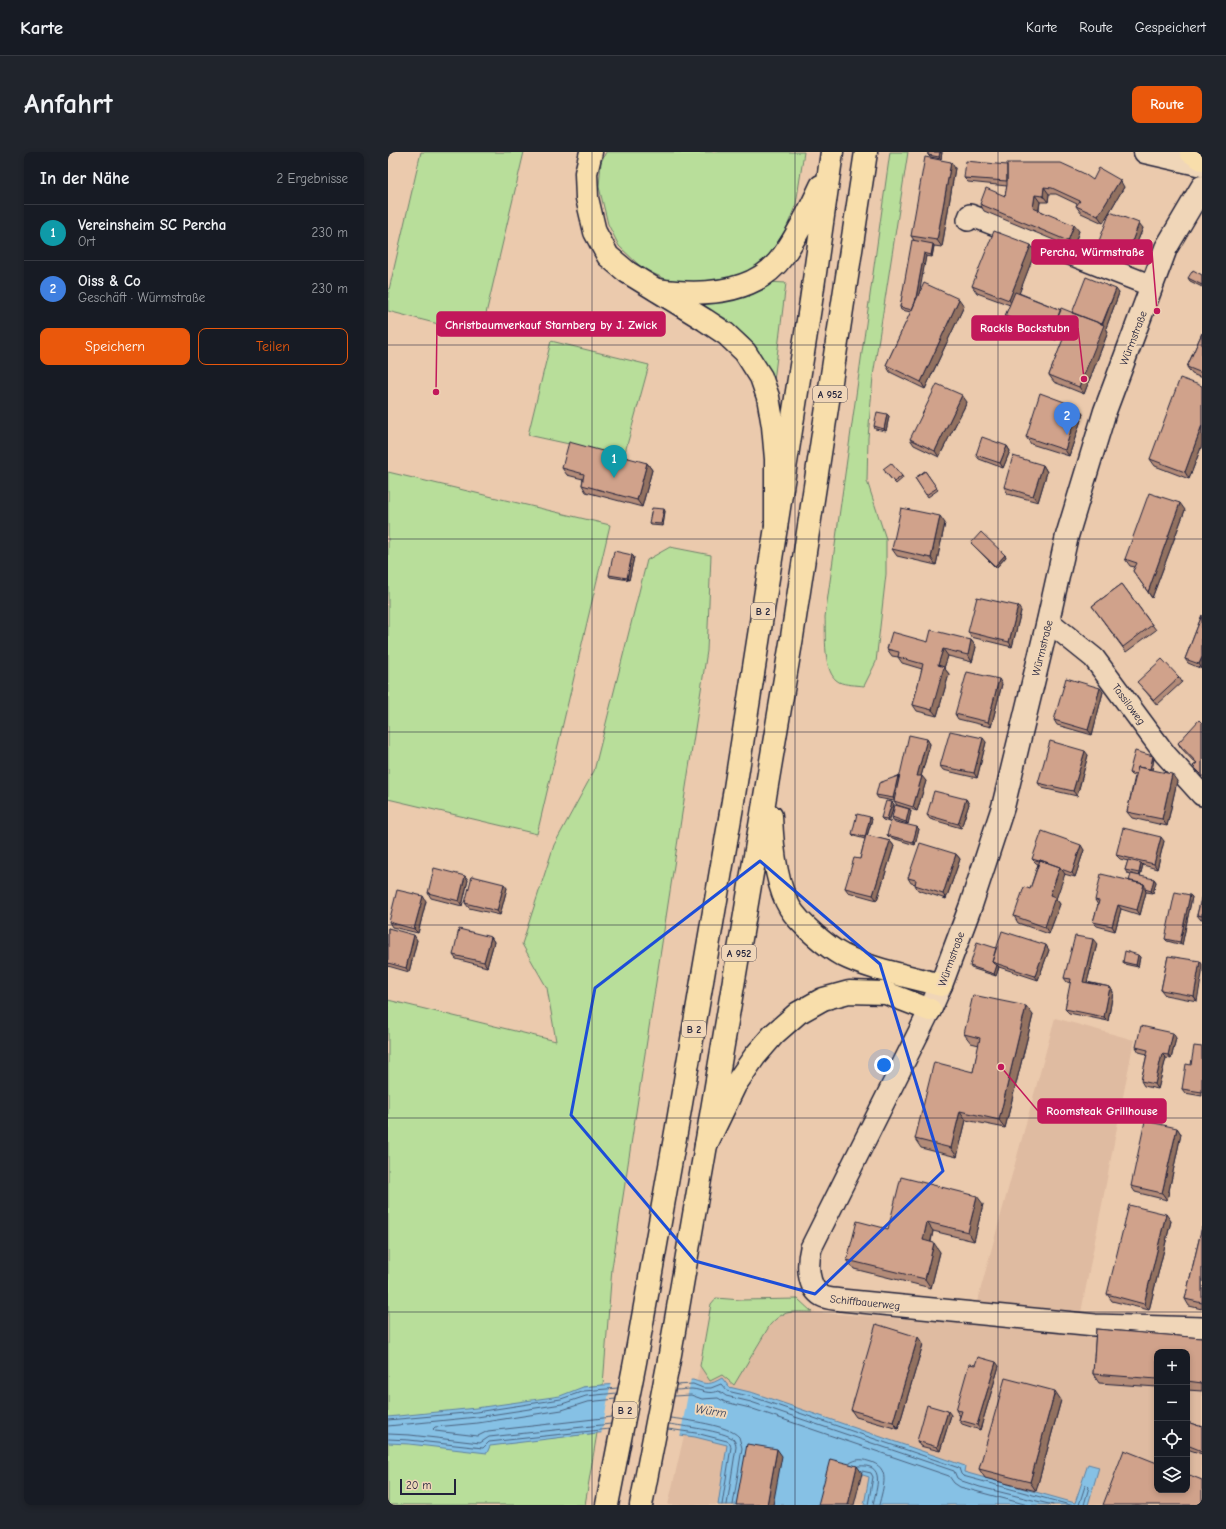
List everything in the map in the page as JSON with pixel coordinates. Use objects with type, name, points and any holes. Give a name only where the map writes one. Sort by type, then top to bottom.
[{"type":"main road","points":[[591,152],[586,173],[586,198],[595,232],[608,256],[627,272],[726,334],[745,352],[761,377],[768,397],[773,426],[776,459],[776,527]]},
{"type":"main road","name":"A 952","points":[[706,1145],[772,761],[844,304],[866,152]]},
{"type":"main road","points":[[1145,152],[1202,165]]},
{"type":"main road","points":[[1191,152],[1202,159]]},
{"type":"main road","points":[[657,290],[681,293],[725,291],[742,286],[767,272],[782,257],[800,229],[831,158]]},
{"type":"main road","name":"A 952","points":[[776,527],[811,301],[831,158]]},
{"type":"main road","name":"Würmstraße","points":[[930,1010],[941,985],[971,904],[1003,808],[1067,536],[1104,411],[1166,248],[1202,187]]},
{"type":"main road","name":"B 2","points":[[607,1505],[635,1362],[678,1121],[730,817],[776,527]]},
{"type":"main road","points":[[772,761],[772,842],[780,882],[790,908],[815,936],[842,954],[870,965],[941,985]]},
{"type":"main road","points":[[641,1505],[669,1360],[706,1145],[735,1085],[751,1062],[774,1034],[798,1013],[823,1000],[849,992],[886,993],[930,1010]]},
{"type":"street","points":[[968,220],[970,214],[1152,286]]},
{"type":"street","name":"Tassiloweg","points":[[1048,621],[1094,658],[1166,754],[1202,795]]},
{"type":"street","name":"Schiffbauerweg","points":[[930,1010],[811,1248],[808,1259],[809,1272],[816,1290],[823,1297],[841,1300],[1010,1317],[1095,1325],[1202,1328]]},
{"type":"highlighted area","points":[[760,861],[880,964],[943,1171],[815,1294],[695,1261],[571,1115],[595,988]]},
{"type":"shaded area","points":[[1055,1018],[1134,1040],[1077,1333],[1202,1340],[1202,1505],[668,1505],[700,1366],[710,1381],[722,1375],[733,1385],[770,1325],[778,1316],[789,1312],[812,1312],[971,1324]]},
{"type":"green space","points":[[421,152],[524,152],[481,335],[388,311],[388,294]]},
{"type":"green space","points":[[606,152],[804,152],[796,204],[786,229],[769,255],[750,271],[716,283],[677,284],[643,269],[619,246],[608,224],[599,187],[601,162]]},
{"type":"green space","points":[[890,152],[908,152],[873,376],[868,438],[867,481],[886,539],[886,574],[876,662],[864,686],[839,682],[830,670],[827,662],[825,643],[825,617]]},
{"type":"green space","points":[[768,282],[786,283],[774,381],[748,338],[725,318],[691,301],[715,303],[736,297]]},
{"type":"green space","points":[[551,341],[649,365],[624,456],[528,435]]},
{"type":"green space","points":[[388,472],[610,525],[537,834],[388,799]]},
{"type":"green space","points":[[670,547],[711,555],[707,651],[612,1268],[603,1385],[583,1387],[552,1438],[597,1433],[585,1505],[388,1505],[388,1000],[556,1041],[547,988],[522,944],[554,845],[594,771],[647,560]]},
{"type":"green space","points":[[716,1298],[741,1300],[798,1299],[812,1312],[789,1312],[775,1320],[770,1325],[734,1385],[722,1375],[710,1381],[700,1366],[711,1304]]},
{"type":"water","name":"Würm","points":[[722,1378],[729,1387],[754,1393],[965,1466],[964,1472],[1075,1503],[1088,1464],[1099,1467],[1088,1505],[864,1505],[869,1477],[860,1474],[852,1505],[718,1505],[727,1445],[695,1437],[651,1431],[597,1433],[490,1446],[487,1453],[388,1443],[388,1417],[476,1408],[560,1396],[583,1387],[693,1380],[708,1384]]},
{"type":"pier","points":[[691,1378],[680,1437],[651,1433],[601,1435],[611,1382]]},
{"type":"building","points":[[928,152],[940,152],[939,157],[928,155]]},
{"type":"building","points":[[925,157],[951,162],[937,240],[911,236]]},
{"type":"building","points":[[966,161],[1007,165],[1007,181],[964,178]]},
{"type":"building","points":[[1007,163],[1061,163],[1083,173],[1093,180],[1099,168],[1120,180],[1098,216],[1076,206],[1080,201],[1052,188],[1044,187],[1043,196],[1035,195],[1033,208],[1074,225],[1068,241],[980,204],[986,188],[1005,196],[1007,185]]},
{"type":"building","points":[[1110,212],[1139,223],[1128,252],[1099,241]]},
{"type":"building","points":[[994,231],[1031,245],[1009,300],[972,286]]},
{"type":"building","points":[[912,240],[933,244],[931,255],[924,253],[915,303],[912,310],[900,307]]},
{"type":"building","points":[[1193,270],[1202,275],[1202,285],[1188,278]]},
{"type":"building","points":[[1086,277],[1116,289],[1102,324],[1072,313]]},
{"type":"building","points":[[924,283],[959,299],[921,382],[886,365]]},
{"type":"building","points":[[1015,292],[1061,310],[1055,324],[1057,326],[1053,335],[1005,316]]},
{"type":"building","points":[[1061,308],[1104,325],[1079,387],[1049,375],[1067,329],[1055,324]]},
{"type":"building","points":[[1202,333],[1202,373],[1187,367]]},
{"type":"building","points":[[1180,378],[1202,386],[1202,425],[1185,472],[1150,459]]},
{"type":"building","points":[[937,384],[962,395],[935,451],[910,439]]},
{"type":"building","points":[[1040,393],[1078,407],[1065,450],[1026,437]]},
{"type":"building","points":[[877,412],[887,414],[884,429],[874,426]]},
{"type":"building","points":[[982,437],[1007,446],[1000,463],[976,455]]},
{"type":"building","points":[[569,442],[647,463],[637,500],[582,485],[584,474],[562,468]]},
{"type":"building","points":[[1013,456],[1043,465],[1033,496],[1004,487]]},
{"type":"building","points":[[891,463],[902,476],[894,482],[883,469]]},
{"type":"building","points":[[925,471],[937,488],[926,495],[915,478]]},
{"type":"building","points":[[1149,493],[1180,503],[1148,592],[1133,571],[1137,563],[1125,559]]},
{"type":"building","points":[[652,508],[664,509],[661,524],[649,523]]},
{"type":"building","points":[[901,508],[940,516],[931,558],[892,549]]},
{"type":"building","points":[[981,532],[1005,555],[995,566],[971,543]]},
{"type":"building","points":[[614,551],[632,555],[627,578],[609,575]]},
{"type":"building","points":[[1122,584],[1152,625],[1123,647],[1092,606]]},
{"type":"building","points":[[977,597],[1018,606],[1009,642],[968,632]]},
{"type":"building","points":[[1202,615],[1202,657],[1199,664],[1185,659]]},
{"type":"building","points":[[931,630],[971,640],[968,655],[943,649],[938,665],[944,667],[932,710],[913,705],[923,664],[898,657],[899,652],[887,649],[892,632],[928,642]]},
{"type":"building","points":[[1162,659],[1179,677],[1154,700],[1137,682]]},
{"type":"building","points":[[967,672],[999,679],[988,722],[955,714]]},
{"type":"building","points":[[1066,678],[1100,688],[1088,730],[1054,720]]},
{"type":"building","points":[[1199,720],[1202,723],[1202,775],[1193,766],[1197,763],[1178,743]]},
{"type":"building","points":[[950,731],[983,738],[974,773],[940,766]]},
{"type":"building","points":[[909,735],[927,739],[917,776],[922,776],[913,807],[894,801]]},
{"type":"building","points":[[1050,741],[1085,751],[1073,791],[1038,783]]},
{"type":"building","points":[[1135,751],[1153,756],[1150,769],[1138,767],[1136,774],[1129,773]]},
{"type":"building","points":[[1138,767],[1172,774],[1162,819],[1127,812]]},
{"type":"building","points":[[898,776],[893,798],[876,795],[879,783]]},
{"type":"building","points":[[934,791],[966,799],[958,824],[927,815]]},
{"type":"building","points":[[886,801],[892,802],[887,819],[881,818]]},
{"type":"building","points":[[895,805],[909,809],[906,822],[892,817]]},
{"type":"building","points":[[857,814],[870,817],[865,837],[852,834]]},
{"type":"building","points":[[891,821],[917,827],[913,842],[887,835]]},
{"type":"building","points":[[1123,828],[1161,837],[1154,864],[1116,855]]},
{"type":"building","points":[[1042,831],[1081,845],[1072,873],[1040,860],[1032,859]]},
{"type":"building","points":[[866,835],[890,841],[873,895],[845,888],[854,858],[860,859]]},
{"type":"building","points":[[920,843],[956,854],[943,894],[915,885],[916,880],[908,878]]},
{"type":"building","points":[[1040,860],[1060,867],[1050,895],[1055,897],[1045,927],[1014,916],[1024,887],[1030,889]]},
{"type":"building","points":[[1128,860],[1141,863],[1139,873],[1125,870]]},
{"type":"building","points":[[434,868],[465,876],[459,901],[428,893]]},
{"type":"building","points":[[1101,874],[1144,884],[1137,910],[1118,905],[1112,926],[1093,922],[1099,901],[1095,900]]},
{"type":"building","points":[[1131,874],[1154,879],[1151,891],[1145,889],[1144,884],[1129,881]]},
{"type":"building","points":[[472,876],[504,884],[497,911],[465,903]]},
{"type":"building","points":[[397,890],[423,896],[414,929],[389,922]]},
{"type":"building","points":[[1175,892],[1190,895],[1180,942],[1165,939]]},
{"type":"building","points":[[1202,895],[1202,916],[1197,915]]},
{"type":"building","points":[[388,928],[414,935],[406,968],[388,963]]},
{"type":"building","points":[[459,929],[491,937],[484,962],[453,955]]},
{"type":"building","points":[[1002,931],[1046,945],[1035,976],[992,962]]},
{"type":"building","points":[[1075,936],[1093,939],[1083,982],[1110,987],[1104,1017],[1065,1009],[1071,979],[1064,978]]},
{"type":"building","points":[[977,942],[996,948],[992,962],[997,965],[994,974],[970,966]]},
{"type":"building","points":[[1125,951],[1138,955],[1136,965],[1123,962]]},
{"type":"building","points":[[1168,956],[1200,961],[1194,996],[1161,990]]},
{"type":"building","points":[[973,995],[1026,1006],[999,1120],[960,1111],[951,1148],[915,1139],[934,1062],[973,1072],[980,1038],[964,1034]]},
{"type":"building","points":[[1141,1026],[1173,1033],[1168,1055],[1162,1054],[1155,1084],[1141,1081],[1148,1050],[1136,1047]]},
{"type":"building","points":[[1194,1046],[1202,1047],[1202,1092],[1182,1089],[1186,1064],[1191,1065]]},
{"type":"building","points":[[1145,1121],[1177,1128],[1162,1193],[1131,1186]]},
{"type":"building","points":[[901,1177],[977,1196],[968,1232],[927,1222],[923,1240],[934,1243],[925,1279],[847,1260],[857,1221],[888,1229]]},
{"type":"building","points":[[1129,1205],[1166,1214],[1144,1304],[1107,1294]]},
{"type":"building","points":[[1202,1227],[1202,1303],[1185,1299]]},
{"type":"building","points":[[876,1324],[918,1337],[893,1422],[851,1410]]},
{"type":"building","points":[[1096,1329],[1202,1338],[1202,1383],[1190,1381],[1190,1349],[1154,1349],[1154,1379],[1093,1374]]},
{"type":"building","points":[[978,1357],[996,1362],[977,1425],[959,1420],[962,1411],[956,1410],[969,1364],[975,1365]]},
{"type":"building","points":[[1005,1378],[1055,1391],[1030,1482],[979,1469]]},
{"type":"building","points":[[927,1405],[948,1411],[937,1447],[917,1441]]},
{"type":"building","points":[[1190,1423],[1202,1427],[1202,1451],[1190,1446]]},
{"type":"building","points":[[747,1444],[777,1449],[767,1505],[736,1505]]},
{"type":"building","points":[[1124,1450],[1154,1462],[1154,1493],[1190,1493],[1190,1475],[1202,1480],[1202,1505],[1103,1505]]},
{"type":"building","points":[[830,1459],[857,1466],[848,1505],[818,1505]]},
{"type":"place","name":"Percha, Würmstraße","points":[[1157,311]]},
{"type":"place","name":"Rackls Backstubn","points":[[1084,379]]},
{"type":"place","name":"Christbaumverkauf Starnberg by J. Zwick","points":[[436,392]]},
{"type":"place","name":"Oiss & Co","points":[[1067,435]]},
{"type":"place","name":"Vereinsheim SC Percha","points":[[614,478]]},
{"type":"place","name":"Roomsteak Grillhouse","points":[[1001,1067]]}]
